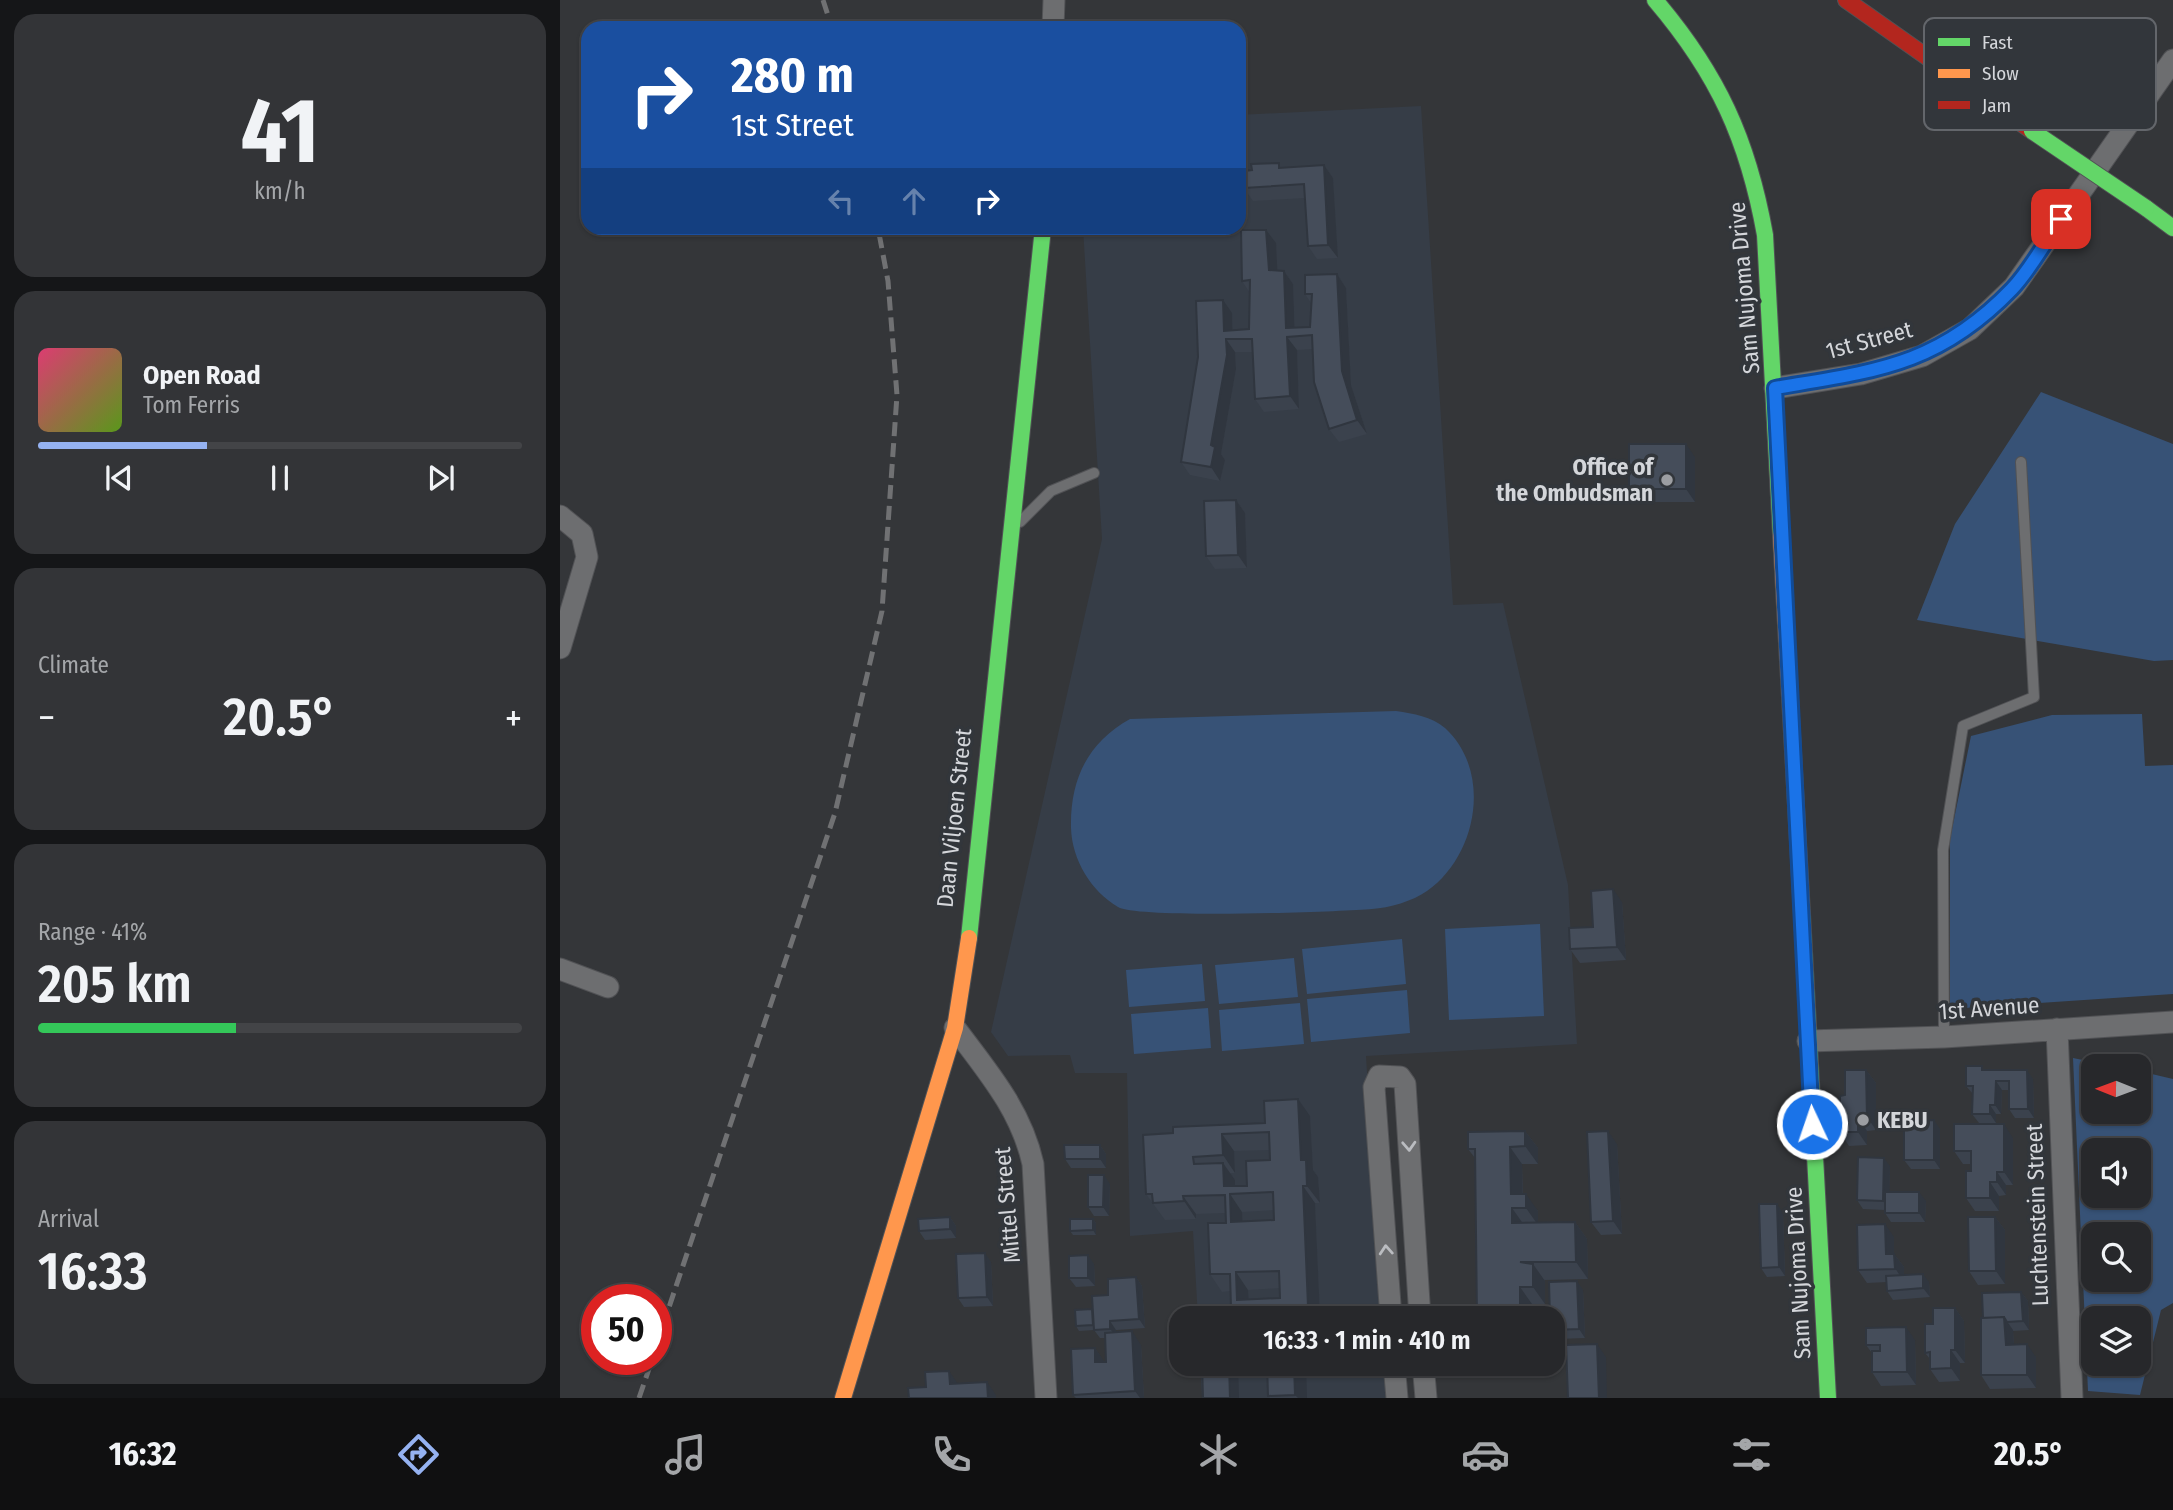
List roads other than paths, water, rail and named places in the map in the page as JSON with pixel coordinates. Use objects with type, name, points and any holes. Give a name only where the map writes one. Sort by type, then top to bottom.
[{"type":"main road","name":"Sam Nujoma Drive","points":[[1655,0],[1685,34],[1719,87],[1743,136],[1758,185],[1766,235],[1828,1398]]},
{"type":"main road","points":[[1846,0],[1924,55]]},
{"type":"main road","points":[[2031,130],[2173,228]]},
{"type":"main road","name":"Daan Viljoen Street","points":[[842,1398],[955,1028],[965,965],[1042,235]]},
{"type":"street","points":[[1054,21],[1055,0]]},
{"type":"street","name":"1st Street","points":[[2156,84],[2173,60]]},
{"type":"street","name":"1st Street","points":[[1775,388],[1861,374],[1922,356],[1970,329],[2014,287],[2124,130]]},
{"type":"street","points":[[560,516],[582,534],[587,557],[560,648]]},
{"type":"street","points":[[560,969],[608,987]]},
{"type":"street","name":"1st Avenue","points":[[1808,1041],[1944,1037],[2173,1022]]},
{"type":"street","name":"Mittel Street","points":[[955,1028],[1013,1106],[1027,1134],[1033,1164],[1046,1398]]},
{"type":"street","name":"Luchtenstein Street","points":[[2057,1029],[2072,1398]]},
{"type":"street","points":[[1390,1306],[1374,1087],[1379,1076],[1400,1077],[1405,1084],[1419,1306]]},
{"type":"street","points":[[1395,1376],[1397,1398]]},
{"type":"street","points":[[1424,1376],[1426,1398]]},
{"type":"lane","points":[[1944,1037],[1943,850],[1963,726],[2034,697],[2021,462]]},
{"type":"lane","points":[[1009,538],[1026,512],[1051,491],[1079,477],[1094,473]]},
{"type":"railway","points":[[823,0],[830,21]]},
{"type":"railway","points":[[672,1298],[835,813],[882,611],[897,395],[888,281],[879,235]]},
{"type":"railway","points":[[639,1398],[647,1375]]},
{"type":"place","name":"Office of the Ombudsman","points":[[1667,480]]},
{"type":"place","name":"KEBU","points":[[1863,1120]]}]
